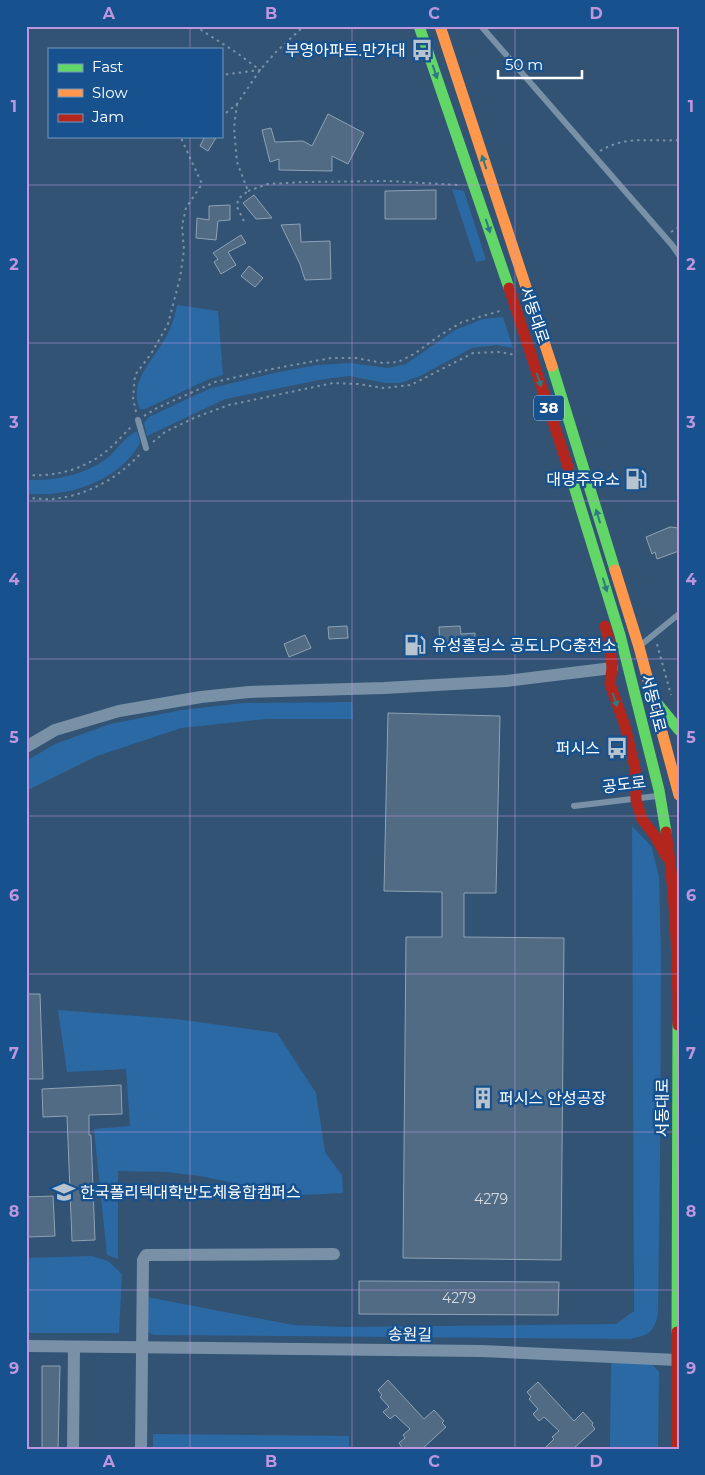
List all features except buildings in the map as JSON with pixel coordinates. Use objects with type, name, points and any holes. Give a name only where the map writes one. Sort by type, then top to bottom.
[{"type":"main road","name":"서동대로","points":[[419,26],[475,186],[590,532],[620,635],[660,796],[671,864],[678,948],[677,1449]]},
{"type":"main road","name":"서동대로","points":[[440,26],[551,363],[639,647],[679,797]]},
{"type":"main road","points":[[590,532],[593,582],[610,644],[612,668],[610,684],[625,726],[636,768],[636,800],[642,819],[655,836],[671,864]]},
{"type":"main road","points":[[652,697],[679,730]]},
{"type":"street","points":[[26,747],[55,730],[119,711],[201,697],[249,692],[384,688],[506,681],[612,668]]},
{"type":"street","name":"공도로","points":[[660,796],[679,797]]},
{"type":"street","points":[[142,1449],[142,1260],[146,1255],[334,1254]]},
{"type":"street","name":"송원길","points":[[26,1346],[481,1351],[677,1360]]},
{"type":"street","points":[[73,1449],[74,1347]]},
{"type":"lane","points":[[481,26],[672,244],[679,255]]},
{"type":"lane","points":[[138,420],[146,448]]},
{"type":"lane","points":[[639,647],[679,614]]},
{"type":"lane","name":"공도로","points":[[574,806],[660,796]]},
{"type":"path","points":[[194,26],[260,70]]},
{"type":"path","points":[[222,116],[237,104],[260,70],[276,52],[304,26]]},
{"type":"path","points":[[222,75],[260,70]]},
{"type":"path","points":[[237,104],[234,128],[237,162],[248,191]]},
{"type":"path","points":[[138,420],[133,398],[136,374],[151,354],[168,324],[180,278],[184,250],[182,226],[186,208],[202,184],[181,138]]},
{"type":"path","points":[[594,155],[611,144],[636,139],[679,140]]},
{"type":"path","points":[[244,221],[237,207],[238,199],[248,191],[268,184],[389,181],[475,186]]},
{"type":"path","points":[[26,475],[42,476],[78,469],[109,450],[138,420],[157,408],[215,382],[330,358],[356,358],[383,363],[398,362],[414,354],[462,322],[497,311],[515,309]]},
{"type":"path","points":[[26,498],[52,499],[80,493],[99,486],[126,469],[165,432],[229,404],[333,383],[384,388],[411,385],[473,353],[500,352],[532,360]]},
{"type":"path","points":[[655,635],[672,700]]},
{"type":"shaded area","points":[[452,189],[464,191],[486,260],[476,262]]},
{"type":"shaded area","points":[[177,305],[218,311],[223,375],[209,379],[145,409],[140,409],[137,389],[140,379],[167,335]]},
{"type":"shaded area","points":[[503,317],[513,348],[496,345],[472,348],[420,376],[400,383],[386,383],[349,376],[319,380],[225,399],[147,436],[144,423],[149,417],[211,388],[317,365],[350,363],[388,368],[406,364],[455,330],[483,319]]},
{"type":"shaded area","points":[[137,431],[140,443],[131,457],[106,477],[91,484],[59,493],[26,494],[26,480],[60,478],[82,472],[102,462]]},
{"type":"shaded area","points":[[352,702],[353,719],[266,719],[181,728],[97,756],[26,791],[26,761],[55,744],[110,724],[182,710],[243,703]]},
{"type":"shaded area","points":[[632,826],[651,846],[659,876],[661,958],[658,1313],[653,1329],[647,1334],[630,1339],[154,1335],[147,1332],[147,1297],[293,1325],[346,1327],[616,1324],[634,1311]]},
{"type":"shaded area","points":[[58,1010],[176,1019],[277,1033],[316,1093],[325,1152],[342,1175],[343,1193],[261,1197],[234,1183],[200,1176],[167,1172],[118,1171],[118,1259],[107,1255],[94,1129],[130,1126],[126,1069],[67,1072]]},
{"type":"shaded area","points":[[91,1256],[108,1261],[122,1274],[119,1333],[26,1333],[26,1258]]},
{"type":"shaded area","points":[[611,1363],[651,1363],[659,1372],[658,1449],[610,1449]]},
{"type":"shaded area","points":[[153,1434],[349,1436],[349,1449],[153,1449]]},
{"type":"traffic: fast","points":[[419,26],[509,288]]},
{"type":"traffic: fast","points":[[552,366],[615,570]]},
{"type":"traffic: fast","points":[[569,470],[620,635],[659,790],[666,832]]},
{"type":"traffic: fast","points":[[656,702],[679,730]]},
{"type":"traffic: fast","points":[[677,1332],[678,1025]]},
{"type":"traffic: slow","points":[[440,26],[552,366]]},
{"type":"traffic: slow","points":[[615,570],[639,647],[679,795]]},
{"type":"traffic: jam","points":[[509,288],[569,470]]},
{"type":"traffic: jam","points":[[605,626],[610,644],[612,668],[610,684],[625,726],[635,768],[636,800],[642,819],[655,836],[666,856]]},
{"type":"traffic: jam","points":[[666,832],[676,928],[678,1025]]},
{"type":"traffic: jam","points":[[677,1332],[677,1449]]},
{"type":"place","name":"부영아파트.만가대","points":[[422,50]]},
{"type":"place","name":"대명주유소","points":[[636,479]]},
{"type":"place","name":"유성홀딩스 공도LPG충전소","points":[[415,645]]},
{"type":"place","name":"퍼시스","points":[[617,748]]},
{"type":"place","name":"퍼시스 안성공장","points":[[483,1098]]},
{"type":"place","name":"한국폴리텍대학반도체융합캠퍼스","points":[[64,1192]]}]
